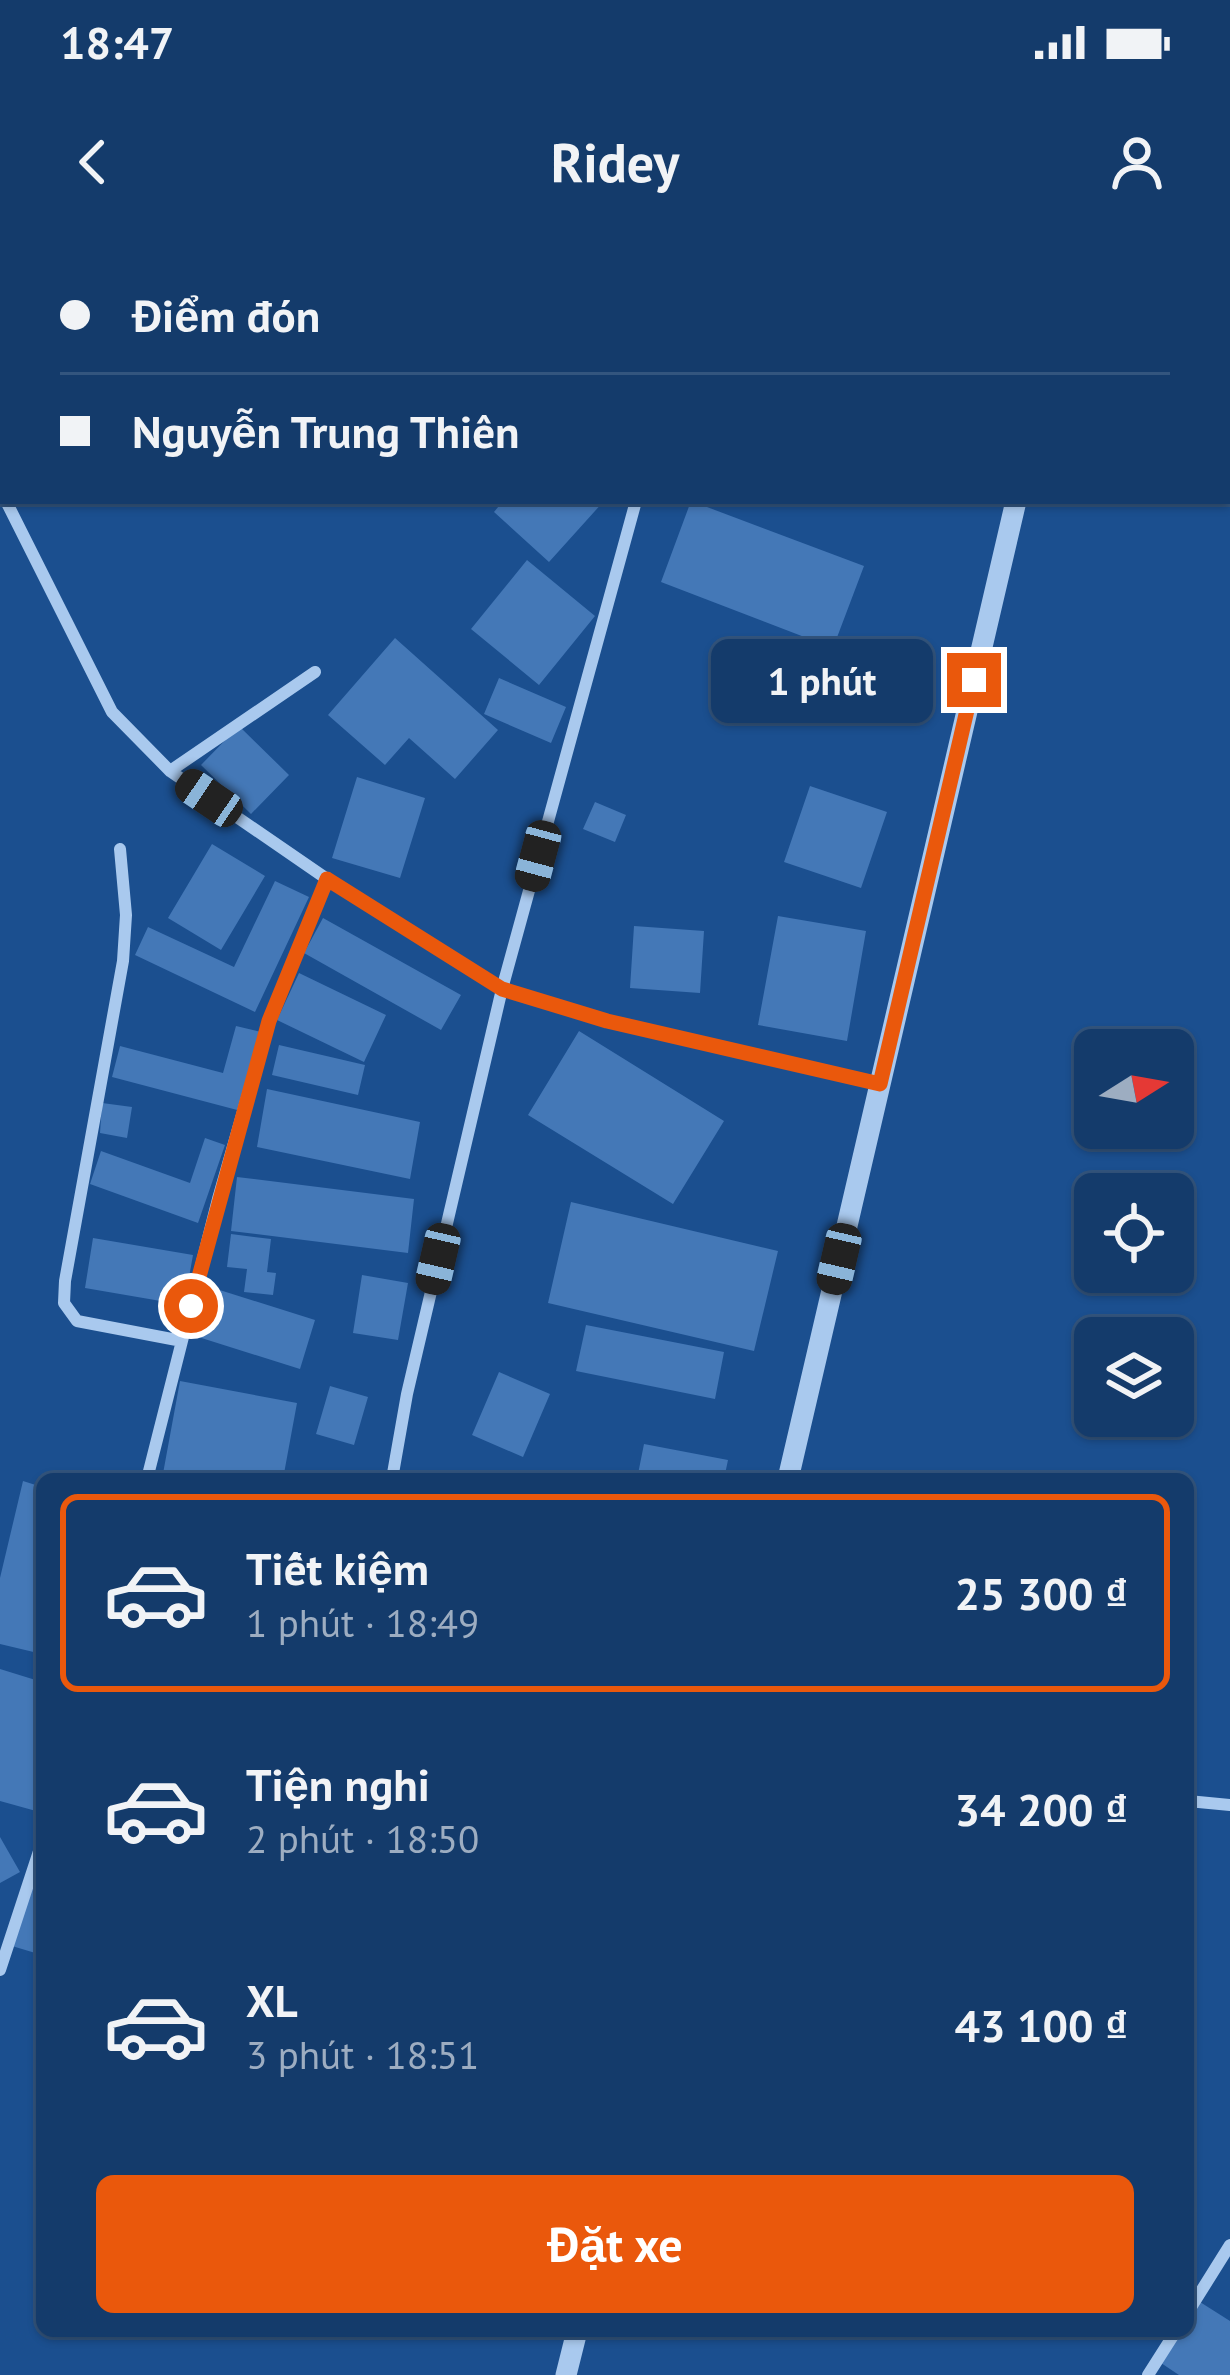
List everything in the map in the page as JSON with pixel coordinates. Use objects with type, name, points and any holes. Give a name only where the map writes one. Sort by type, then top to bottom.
[{"type":"street","points":[[8,504],[112,712],[170,771],[327,879],[502,989],[607,1021],[880,1084]]},
{"type":"street","points":[[393,1473],[407,1394],[502,989],[635,504]]},
{"type":"street","points":[[789,1473],[1015,504]]},
{"type":"street","points":[[170,771],[315,672]]},
{"type":"street","points":[[120,849],[126,915],[123,962],[64,1304],[70,1316],[84,1324],[182,1341]]},
{"type":"street","points":[[149,1473],[269,1021],[327,879]]},
{"type":"street","points":[[1194,1801],[1230,1804]]},
{"type":"street","points":[[0,1970],[36,1860]]},
{"type":"street","points":[[1194,2302],[1230,2245]]},
{"type":"street","points":[[566,2375],[576,2337]]},
{"type":"street","points":[[1148,2375],[1172,2337]]},
{"type":"building","points":[[501,504],[601,504],[549,562],[494,512]]},
{"type":"building","points":[[690,504],[864,566],[833,648],[661,582]]},
{"type":"building","points":[[527,560],[595,616],[539,685],[471,629]]},
{"type":"building","points":[[395,638],[498,730],[455,779],[409,738],[385,765],[328,715]]},
{"type":"building","points":[[499,678],[566,707],[551,743],[484,714]]},
{"type":"building","points":[[239,726],[289,775],[251,814],[201,765]]},
{"type":"building","points":[[357,777],[425,798],[400,878],[332,858]]},
{"type":"building","points":[[810,786],[887,812],[861,888],[784,862]]},
{"type":"building","points":[[595,802],[626,815],[615,842],[583,829]]},
{"type":"building","points":[[212,844],[265,876],[221,950],[168,918]]},
{"type":"building","points":[[275,881],[309,897],[255,1012],[135,955],[148,927],[234,967]]},
{"type":"building","points":[[778,916],[866,931],[847,1041],[758,1025]]},
{"type":"building","points":[[323,918],[461,995],[441,1030],[304,953]]},
{"type":"building","points":[[634,926],[704,931],[700,993],[630,988]]},
{"type":"building","points":[[299,973],[386,1015],[364,1062],[277,1020]]},
{"type":"building","points":[[236,1026],[261,1032],[241,1111],[112,1077],[120,1046],[223,1073]]},
{"type":"building","points":[[579,1031],[724,1121],[673,1204],[528,1115]]},
{"type":"building","points":[[279,1045],[365,1065],[358,1095],[272,1075]]},
{"type":"building","points":[[267,1089],[420,1122],[410,1179],[257,1147]]},
{"type":"building","points":[[102,1103],[132,1107],[127,1138],[100,1133]]},
{"type":"building","points":[[205,1138],[225,1145],[198,1223],[90,1184],[101,1151],[190,1183]]},
{"type":"building","points":[[237,1177],[414,1199],[408,1253],[231,1231]]},
{"type":"building","points":[[571,1202],[778,1251],[754,1351],[548,1303]]},
{"type":"building","points":[[231,1234],[271,1239],[267,1272],[276,1273],[273,1295],[244,1292],[247,1269],[227,1267]]},
{"type":"building","points":[[93,1238],[193,1255],[184,1305],[85,1288]]},
{"type":"building","points":[[362,1275],[408,1283],[398,1340],[353,1333]]},
{"type":"building","points":[[207,1286],[315,1320],[300,1369],[192,1335]]},
{"type":"building","points":[[586,1325],[724,1352],[715,1399],[576,1371]]},
{"type":"building","points":[[499,1372],[550,1394],[523,1457],[472,1435]]},
{"type":"building","points":[[180,1381],[297,1403],[284,1473],[163,1473]]},
{"type":"building","points":[[330,1386],[368,1397],[354,1445],[316,1434]]},
{"type":"building","points":[[644,1444],[728,1460],[725,1473],[638,1473]]},
{"type":"building","points":[[23,1481],[36,1485],[36,1653],[0,1644],[0,1578]]},
{"type":"building","points":[[0,1669],[36,1680],[36,1811],[0,1801]]},
{"type":"building","points":[[0,1837],[20,1872],[0,1883]]},
{"type":"building","points":[[36,1871],[36,1953],[12,1946]]},
{"type":"building","points":[[1200,2302],[1230,2321],[1230,2375],[1179,2375],[1161,2363],[1177,2337],[1194,2337],[1194,2311]]},
{"type":"route","points":[[191,1306],[269,1021],[327,879],[502,989],[607,1021],[880,1084],[974,680]]}]
